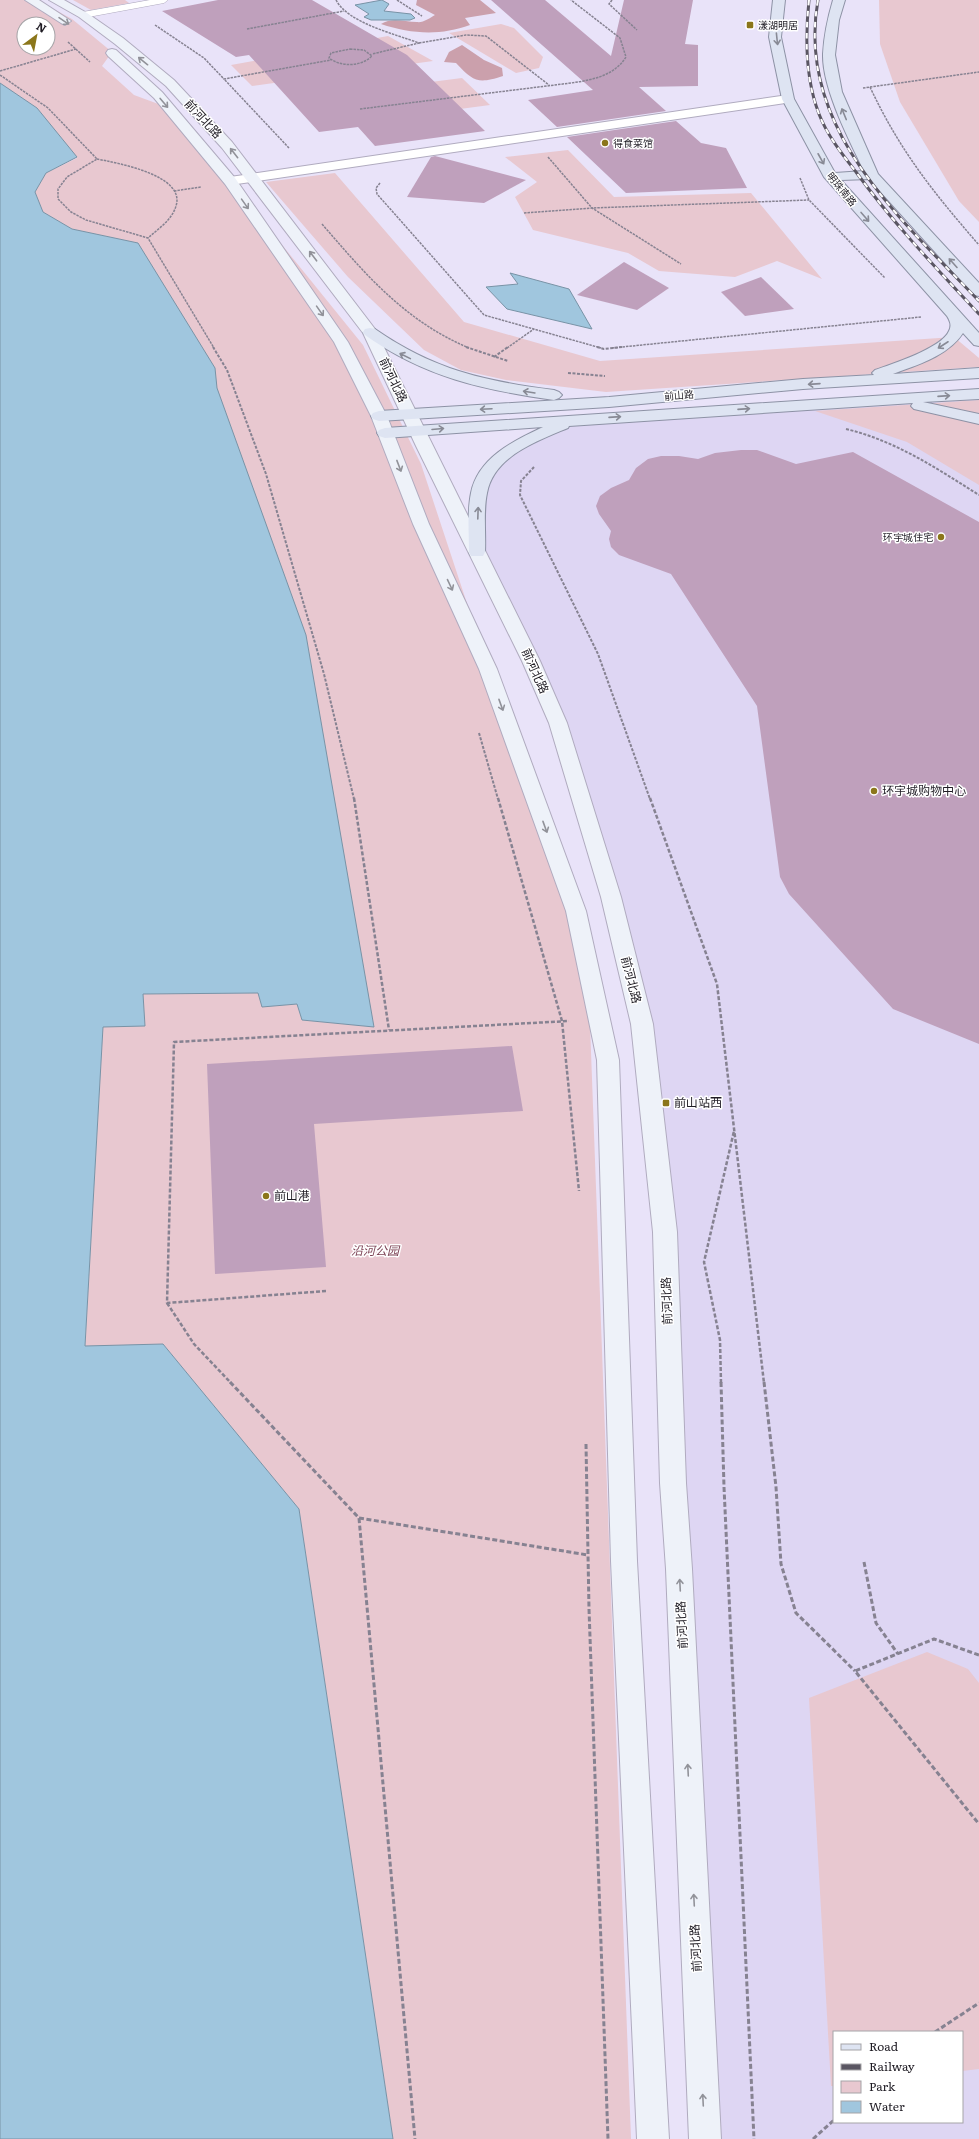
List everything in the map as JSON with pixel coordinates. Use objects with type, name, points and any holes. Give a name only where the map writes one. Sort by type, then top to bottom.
[{"type":"main road","points":[[31,0],[74,27]]},
{"type":"main road","name":"前河北路","points":[[55,0],[83,15],[119,41],[170,83],[227,145],[370,332],[410,414],[416,431],[531,661],[558,723],[610,897],[642,1024],[665,1232],[673,1483],[680,1569],[705,2139]]},
{"type":"main road","name":"明珠南路","points":[[779,0],[775,37],[788,99],[831,177],[979,342]]},
{"type":"main road","points":[[839,0],[832,20],[829,55],[836,92],[872,175],[979,292]]},
{"type":"main road","name":"前河北路","points":[[100,45],[158,95],[230,182],[341,342],[382,425],[421,524],[488,669],[576,910],[608,1060],[624,1561],[653,2139]]},
{"type":"main road","points":[[831,177],[872,175]]},
{"type":"main road","points":[[838,382],[899,366],[940,348],[956,333],[958,325],[953,313]]},
{"type":"main road","points":[[370,332],[393,350],[422,365],[455,377],[529,392],[609,402]]},
{"type":"main road","name":"前山路","points":[[382,425],[410,414],[609,402],[838,382],[979,373]]},
{"type":"main road","name":"前山路","points":[[382,425],[416,431],[576,419],[979,394]]},
{"type":"main road","points":[[856,402],[907,404],[940,409],[979,419]]},
{"type":"main road","points":[[477,552],[479,493],[487,472],[505,455],[526,441],[576,419]]},
{"type":"street","points":[[230,182],[252,177],[788,99]]},
{"type":"lane","points":[[83,15],[164,0]]},
{"type":"path","points":[[336,0],[339,6],[355,19],[419,43]]},
{"type":"path","points":[[397,0],[422,16]]},
{"type":"path","points":[[360,109],[581,82],[605,75],[621,65],[626,57],[620,38],[571,0]]},
{"type":"path","points":[[612,0],[609,4],[637,30]]},
{"type":"path","points":[[126,7],[204,58],[292,152]]},
{"type":"path","points":[[247,29],[344,11]]},
{"type":"path","points":[[331,60],[329,58],[331,53],[342,49],[364,50],[372,54],[419,43],[466,35],[486,36],[549,86]]},
{"type":"path","points":[[65,39],[94,65]]},
{"type":"path","points":[[0,71],[76,49]]},
{"type":"path","points":[[224,79],[331,60],[342,64],[362,63],[371,59],[372,54]]},
{"type":"path","points":[[836,92],[979,72]]},
{"type":"path","points":[[0,76],[48,108],[97,159],[130,166],[149,173],[165,182],[174,191],[178,200],[178,209],[162,229],[148,238]]},
{"type":"path","points":[[870,87],[890,128],[918,171],[941,202],[979,245]]},
{"type":"path","points":[[531,137],[592,208],[681,264]]},
{"type":"path","points":[[97,159],[67,177],[58,189],[58,199],[71,212],[86,220],[148,238],[227,370],[266,474],[324,674],[354,796],[389,1030]]},
{"type":"path","points":[[797,171],[809,200],[886,279]]},
{"type":"path","points":[[382,182],[376,188],[377,194],[484,315],[604,349],[923,317],[918,312]]},
{"type":"path","points":[[174,191],[207,186]]},
{"type":"path","points":[[524,213],[592,208],[809,200]]},
{"type":"path","points":[[318,219],[372,282],[404,312],[434,333],[466,347],[512,362]]},
{"type":"path","points":[[455,377],[495,357],[534,329]]},
{"type":"path","points":[[565,373],[609,376]]},
{"type":"path","points":[[839,428],[877,437],[900,447],[979,495]]},
{"type":"path","points":[[538,464],[521,481],[520,495],[598,654],[717,984],[776,1487],[781,1564],[796,1613],[855,1671],[979,1824]]},
{"type":"path","points":[[479,732],[562,1021],[580,1198]]},
{"type":"path","points":[[600,1022],[562,1021],[174,1042],[166,1303],[194,1344],[359,1518],[624,1561]]},
{"type":"path","points":[[734,1129],[704,1262],[720,1340],[724,1487],[754,2139]]},
{"type":"path","points":[[166,1303],[326,1291]]},
{"type":"path","points":[[586,1436],[588,1555],[608,2139]]},
{"type":"path","points":[[359,1518],[415,2139]]},
{"type":"path","points":[[864,1562],[876,1623],[898,1654]]},
{"type":"path","points":[[855,1671],[934,1639],[979,1655]]},
{"type":"path","points":[[937,2031],[979,2003]]},
{"type":"path","points":[[813,2139],[833,2121]]},
{"type":"shaded area","points":[[417,0],[480,0],[496,13],[465,18],[470,25],[448,31],[414,32],[381,24],[394,20],[422,22],[435,15],[416,5]]},
{"type":"shaded area","points":[[462,45],[484,60],[502,68],[503,76],[488,80],[477,80],[467,74],[456,63],[444,62],[449,52]]},
{"type":"shaded area","points":[[979,394],[979,2139],[706,2139],[642,1023],[557,723],[478,552],[479,493],[506,455],[576,420]]},
{"type":"green space","name":"沿河公园","points":[[0,0],[37,0],[72,19],[112,52],[102,66],[134,95],[172,109],[363,345],[421,464],[588,970],[631,2139],[393,2139],[299,1509],[163,1344],[85,1347],[103,1027],[143,994],[258,993],[262,1007],[297,1004],[302,1020],[374,1027],[138,243],[72,229],[43,212],[35,192],[46,173],[77,158],[37,108],[0,83]]},
{"type":"green space","points":[[73,0],[125,0],[129,3],[91,10]]},
{"type":"green space","points":[[879,0],[979,0],[979,222],[959,201],[900,102],[880,44]]},
{"type":"green space","points":[[501,24],[514,28],[543,57],[539,68],[516,73],[449,33]]},
{"type":"green space","points":[[388,36],[433,61],[252,86],[231,65]]},
{"type":"green space","points":[[462,78],[490,105],[362,122],[337,94]]},
{"type":"green space","points":[[568,150],[614,197],[751,193],[822,279],[777,261],[735,277],[659,271],[628,253],[533,230],[515,197],[537,182],[505,157]]},
{"type":"green space","points":[[335,173],[464,322],[600,361],[954,337],[979,358],[979,367],[606,392],[506,380],[461,370],[424,350],[348,277],[266,182]]},
{"type":"green space","points":[[979,400],[979,485],[907,442],[815,411]]},
{"type":"green space","points":[[927,1652],[968,1669],[979,1683],[979,2069],[963,2071],[963,2031],[833,2031],[833,2086],[831,2086],[809,1698]]},
{"type":"water","points":[[382,0],[389,4],[384,11],[411,14],[415,18],[410,20],[371,20],[364,17],[369,14],[355,5]]},
{"type":"water","points":[[0,83],[37,108],[77,157],[46,173],[35,192],[43,212],[72,229],[138,243],[215,368],[217,388],[306,635],[374,1027],[302,1020],[297,1004],[262,1007],[258,993],[143,994],[145,1026],[103,1027],[85,1346],[163,1344],[299,1509],[393,2139],[0,2139]]},
{"type":"water","points":[[510,273],[569,289],[592,329],[507,309],[486,287],[518,284]]},
{"type":"building","points":[[218,0],[312,0],[407,55],[485,131],[375,146],[358,127],[319,132],[249,55],[236,57],[162,11]]},
{"type":"building","points":[[491,0],[545,0],[611,56],[624,0],[693,0],[685,44],[698,45],[698,86],[639,87],[666,111],[557,127],[528,100],[593,90]]},
{"type":"building","points":[[676,121],[701,143],[726,148],[747,188],[626,193],[567,137]]},
{"type":"building","points":[[435,156],[526,180],[484,203],[407,197],[431,157]]},
{"type":"building","points":[[624,262],[669,288],[637,310],[577,295]]},
{"type":"building","points":[[761,277],[794,309],[745,316],[721,292]]},
{"type":"building","name":"环宇城购物中心","points":[[757,450],[796,464],[853,452],[979,522],[979,1044],[893,1009],[789,894],[780,877],[757,706],[671,574],[619,555],[611,547],[609,539],[611,531],[599,514],[596,506],[600,496],[611,488],[629,480],[636,468],[648,459],[661,456],[679,456],[698,459],[715,453]]},
{"type":"building","name":"前山港","points":[[512,1046],[523,1111],[314,1124],[326,1267],[215,1274],[207,1064]]},
{"type":"railway","points":[[809,0],[807,58],[814,100],[826,129],[840,151],[870,191],[915,245],[979,314]]},
{"type":"railway","points":[[818,0],[815,46],[822,89],[838,129],[860,167],[887,203],[917,237],[979,301]]},
{"type":"place","name":"漾湖明居","points":[[750,25]]},
{"type":"place","name":"得食菜馆","points":[[605,143]]},
{"type":"place","name":"环宇城住宅","points":[[941,537]]},
{"type":"place","name":"环宇城购物中心","points":[[874,791]]},
{"type":"place","name":"前山站西","points":[[666,1103]]},
{"type":"place","name":"前山港","points":[[266,1196]]}]
